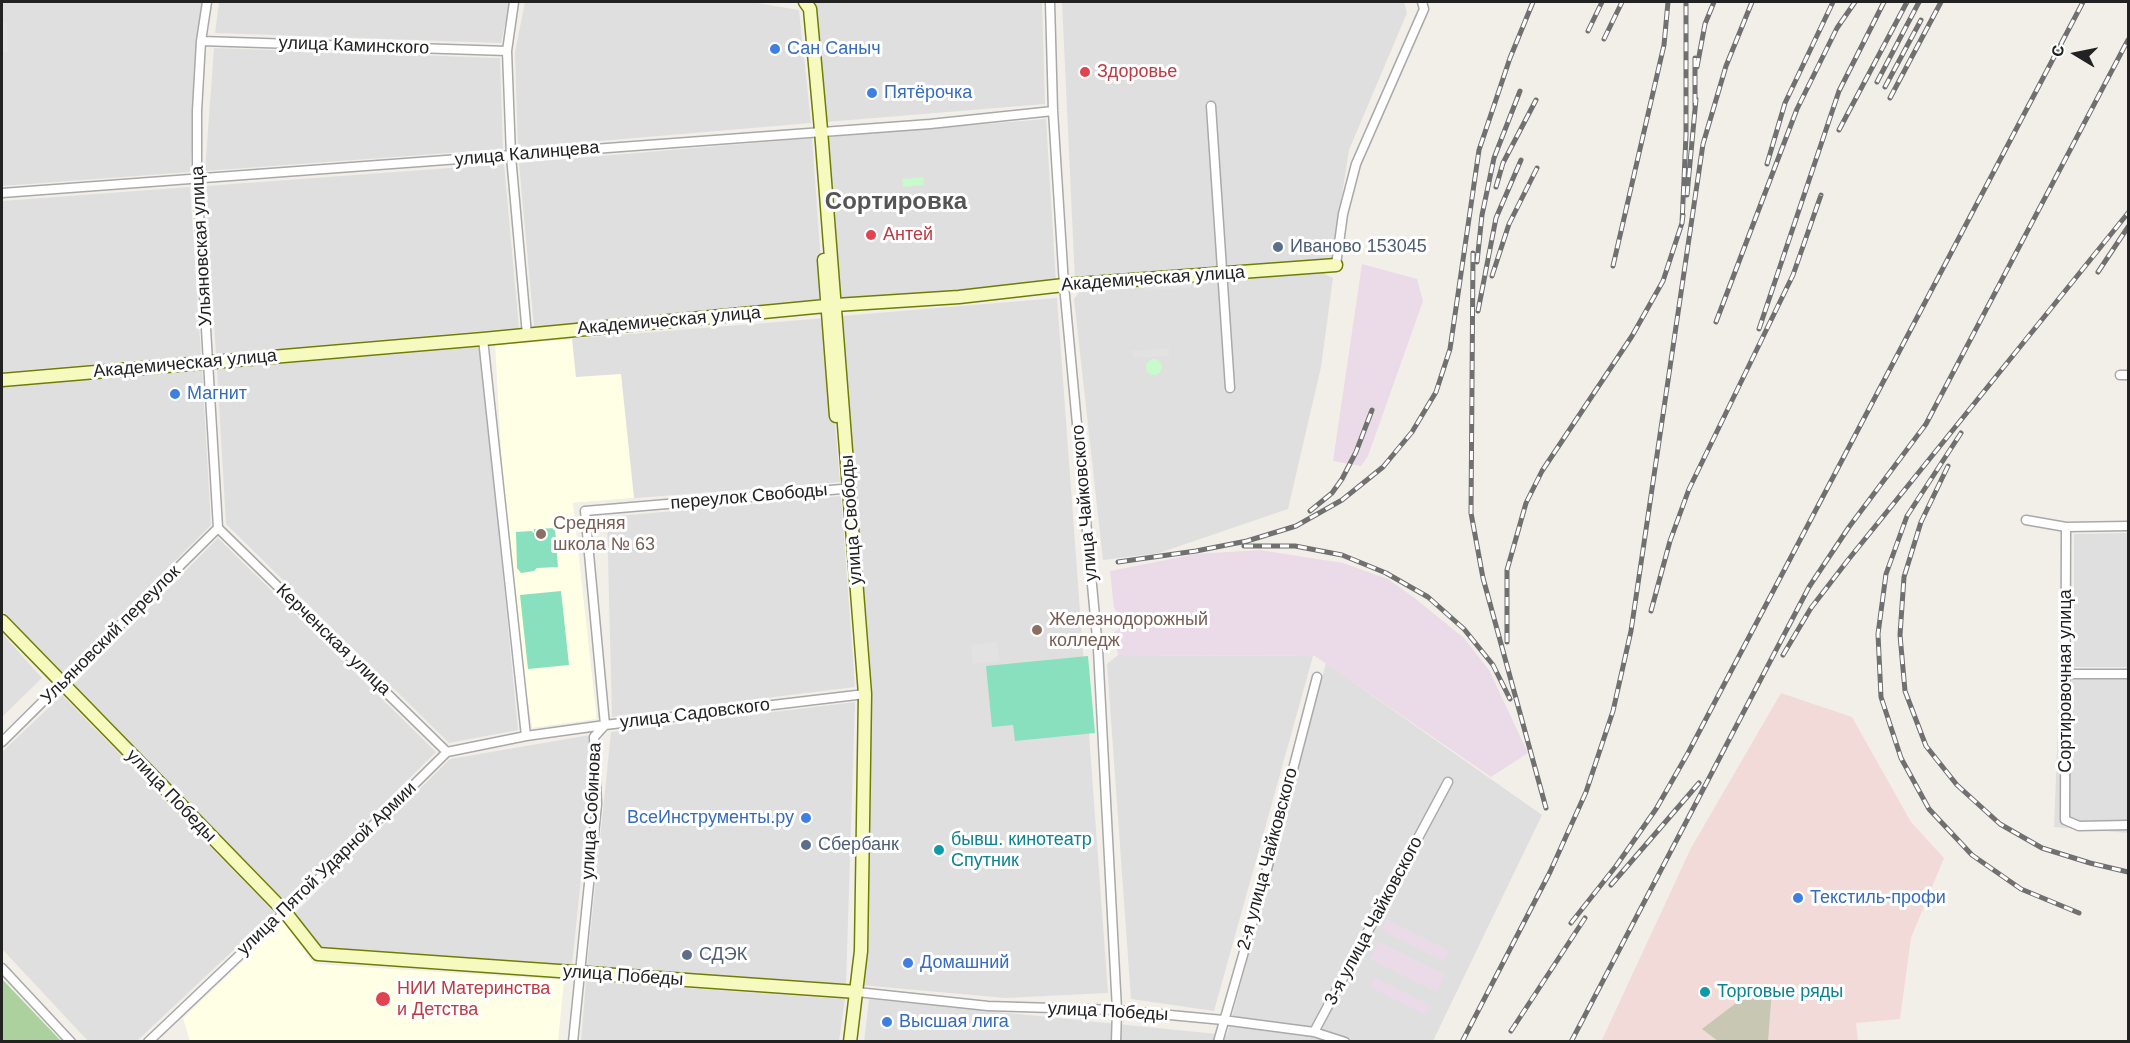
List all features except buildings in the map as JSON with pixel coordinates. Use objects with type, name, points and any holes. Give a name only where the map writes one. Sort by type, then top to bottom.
[{"type":"street","name":"Ульяновская улица","points":[[207,2],[201,41],[197,111],[197,179],[218,528]]},
{"type":"street","points":[[514,2],[507,51],[511,156],[527,335]]},
{"type":"street","name":"улица Свободы","points":[[804,2],[818,130],[861,694],[861,951],[842,1041]]},
{"type":"street","name":"улица Чайковского","points":[[1050,2],[1053,111],[1064,285],[1098,649],[1117,1010],[1116,1041]]},
{"type":"street","points":[[1336,265],[1343,214],[1356,164],[1424,9],[1422,2]]},
{"type":"street","name":"улица Каминского","points":[[201,41],[507,51]]},
{"type":"street","points":[[1211,106],[1230,388]]},
{"type":"street","name":"улица Калинцева","points":[[2,193],[511,156],[818,130],[930,124],[1053,111]]},
{"type":"street","name":"Академическая улица","points":[[2,380],[483,339],[832,306],[959,297],[1064,285],[1336,265]]},
{"type":"street","name":"улица Свободы","points":[[832,306],[842,489],[861,694]]},
{"type":"street","points":[[447,752],[526,736],[483,339]]},
{"type":"street","name":"переулок Свободы","points":[[585,511],[842,489]]},
{"type":"street","name":"улица Собинова","points":[[573,1041],[597,804],[594,737],[605,725],[585,511]]},
{"type":"street","points":[[2026,520],[2066,526],[2128,526]]},
{"type":"street","name":"Сортировочная улица","points":[[2066,526],[2065,820],[2079,826],[2128,825]]},
{"type":"street","name":"Ульяновский переулок","points":[[2,742],[218,528]]},
{"type":"street","name":"Керченская улица","points":[[218,528],[447,752]]},
{"type":"street","name":"улица Победы","points":[[2,621],[285,912],[318,954],[853,992],[988,1006],[1117,1010],[1223,1020],[1314,1032]]},
{"type":"street","points":[[2067,674],[2128,674]]},
{"type":"street","name":"2-я улица Чайковского","points":[[1218,1041],[1260,896],[1317,677]]},
{"type":"street","name":"улица Садовского","points":[[526,736],[861,694]]},
{"type":"street","name":"улица Пятой Ударной Армии","points":[[148,1041],[285,912],[447,752]]},
{"type":"street","name":"3-я улица Чайковского","points":[[1314,1032],[1448,782]]},
{"type":"street","points":[[2,968],[71,1041]]},
{"type":"street","name":"улица Свободы","points":[[850,1041],[853,992]]},
{"type":"street","points":[[1314,1032],[1345,1041]]},
{"type":"shaded area","points":[[2,2],[202,2],[190,172],[2,186]]},
{"type":"shaded area","points":[[219,2],[510,2],[501,43],[215,33]]},
{"type":"shaded area","points":[[525,2],[751,2],[799,10],[811,123],[518,148],[515,52]]},
{"type":"shaded area","points":[[814,2],[1042,2],[1045,104],[826,122]]},
{"type":"shaded area","points":[[1062,2],[1404,2],[1407,13],[1349,150],[1332,258],[1075,281]]},
{"type":"shaded area","points":[[2,23],[7,23],[8,52],[2,52]]},
{"type":"shaded area","points":[[214,48],[500,58],[503,149],[205,171]]},
{"type":"shaded area","points":[[1046,119],[1056,283],[839,301],[827,137]]},
{"type":"shaded area","points":[[812,138],[824,303],[534,327],[519,163]]},
{"type":"shaded area","points":[[504,164],[519,328],[216,354],[205,186]]},
{"type":"shaded area","points":[[190,187],[201,355],[2,372],[2,201]]},
{"type":"shaded area","points":[[1362,264],[1417,279],[1423,301],[1368,456],[1361,466],[1333,461]]},
{"type":"shaded area","points":[[1318,271],[1333,278],[1321,367],[1288,509],[1159,553],[1103,560],[1074,299],[1081,290]]},
{"type":"shaded area","points":[[1199,279],[1199,287],[1144,291],[1143,283]]},
{"type":"shaded area","points":[[1057,298],[1108,993],[1005,998],[861,985],[870,693],[841,316]]},
{"type":"shaded area","points":[[826,318],[840,482],[573,503],[597,719],[532,728],[507,565],[495,345]]},
{"type":"shaded area","name":"Средняя школа № 63","points":[[572,339],[576,377],[621,374],[634,498],[573,503],[597,719],[532,728],[507,565],[495,345]]},
{"type":"shaded area","points":[[481,347],[518,730],[449,743],[226,524],[217,369]]},
{"type":"shaded area","points":[[1169,348],[1169,356],[1133,358],[1132,351]]},
{"type":"shaded area","points":[[202,370],[211,525],[62,674],[2,610],[2,387]]},
{"type":"shaded area","points":[[841,496],[855,687],[612,717],[607,517]]},
{"type":"shaded area","points":[[2128,533],[2128,667],[2074,667],[2074,534]]},
{"type":"shaded area","points":[[218,538],[436,752],[285,901],[73,685]]},
{"type":"shaded area","points":[[1260,550],[1343,563],[1388,579],[1412,596],[1464,638],[1489,670],[1528,753],[1491,777],[1315,656],[1118,655],[1114,632],[1119,629],[1120,617],[1114,608],[1110,571],[1196,554]]},
{"type":"shaded area","points":[[2,633],[42,678],[2,717]]},
{"type":"shaded area","points":[[997,642],[999,661],[973,664],[971,645]]},
{"type":"shaded area","points":[[1118,655],[1313,656],[1214,1011],[1131,999],[1107,664]]},
{"type":"shaded area","points":[[1326,663],[1542,815],[1433,1041],[864,1042],[869,999],[1227,1035]]},
{"type":"shaded area","points":[[2060,673],[2128,673],[2128,833],[2054,827]]},
{"type":"shaded area","name":"Текстиль-профи","points":[[1781,693],[1852,717],[1911,822],[1944,858],[1911,938],[1900,1019],[1856,1023],[1858,1041],[1601,1042],[1691,848]]},
{"type":"shaded area","points":[[62,695],[274,912],[137,1041],[88,1041],[2,949],[2,752]]},
{"type":"shaded area","points":[[855,702],[846,984],[587,966],[611,732]]},
{"type":"shaded area","points":[[596,734],[572,965],[321,947],[295,913],[450,759]]},
{"type":"shaded area","points":[[1387,920],[1449,951],[1444,961],[1382,930]]},
{"type":"shaded area","name":"НИИ Материнства и Детства","points":[[284,922],[314,964],[564,980],[558,1041],[190,1041],[183,1018]]},
{"type":"shaded area","points":[[1379,942],[1445,975],[1437,992],[1370,959]]},
{"type":"shaded area","points":[[1375,978],[1431,1006],[1426,1015],[1370,987]]},
{"type":"shaded area","points":[[586,981],[845,999],[839,1041],[581,1041]]},
{"type":"shaded area","points":[[1757,987],[1772,989],[1768,1041],[1718,1041],[1702,1029]]},
{"type":"green space","points":[[923,177],[924,185],[903,187],[902,179]]},
{"type":"green space","points":[[1154,359],[1162,367],[1154,375],[1146,367]]},
{"type":"green space","points":[[555,528],[558,567],[537,568],[534,571],[521,573],[517,568],[516,532],[531,531],[534,533],[534,529]]},
{"type":"green space","points":[[561,591],[569,665],[528,669],[520,595]]},
{"type":"green space","points":[[1088,656],[1095,733],[1015,741],[1013,725],[992,727],[986,666]]},
{"type":"green space","points":[[2,979],[61,1041],[2,1041]]},
{"type":"railway","points":[[1118,562],[1247,541],[1296,526],[1342,500],[1383,467],[1412,432],[1436,392],[1450,349],[1479,150],[1510,58],[1533,2]]},
{"type":"railway","points":[[1588,31],[1602,2]]},
{"type":"railway","points":[[1604,39],[1622,2]]},
{"type":"railway","points":[[1613,266],[1664,45],[1668,2]]},
{"type":"railway","points":[[1683,215],[1682,223],[1686,135],[1686,2]]},
{"type":"railway","points":[[1697,67],[1705,24],[1714,2]]},
{"type":"railway","points":[[1462,1042],[1550,872],[1586,792],[1613,711],[1631,631],[1703,144],[1726,66],[1752,2]]},
{"type":"railway","points":[[1767,164],[1785,103],[1833,2]]},
{"type":"railway","points":[[1716,322],[1797,109],[1837,28],[1855,2]]},
{"type":"railway","points":[[1759,329],[1839,91],[1884,2]]},
{"type":"railway","points":[[1839,130],[1907,2]]},
{"type":"railway","points":[[1877,82],[1919,2]]},
{"type":"railway","points":[[1890,98],[1941,2]]},
{"type":"railway","points":[[1571,923],[1616,866],[1656,809],[1688,753],[2083,2]]},
{"type":"railway","points":[[1885,87],[1921,20]]},
{"type":"railway","points":[[1571,1042],[1809,587],[1849,527],[1926,424],[2128,40]]},
{"type":"railway","points":[[1695,58],[1695,106]]},
{"type":"railway","points":[[1477,262],[1482,215],[1494,158],[1520,91]]},
{"type":"railway","points":[[1687,195],[1696,99]]},
{"type":"railway","points":[[1496,187],[1503,163],[1536,100]]},
{"type":"railway","points":[[1478,311],[1496,218],[1521,160]]},
{"type":"railway","points":[[1492,276],[1509,224],[1537,168]]},
{"type":"railway","points":[[1651,611],[1670,541],[1689,489],[1793,275],[1821,195]]},
{"type":"railway","points":[[1783,655],[1811,608],[1848,560],[2128,213]]},
{"type":"railway","points":[[1507,642],[1507,570],[1526,503],[1542,471],[1632,336],[1663,281],[1682,223]]},
{"type":"railway","points":[[2098,272],[2128,227]]},
{"type":"railway","points":[[1473,253],[1471,513],[1483,578],[1546,808]]},
{"type":"railway","points":[[1310,511],[1332,493],[1342,479],[1356,452],[1372,410]]},
{"type":"railway","points":[[1961,433],[1907,516],[1886,574],[1878,634],[1881,697],[1901,758],[1929,809],[1972,855],[2021,889],[2079,913]]},
{"type":"railway","points":[[1948,466],[1921,522],[1904,577],[1900,635],[1905,691],[1926,746],[1957,785],[2000,824],[2042,848],[2128,872]]},
{"type":"railway","points":[[1244,546],[1295,546],[1342,555],[1386,573],[1428,597],[1464,629],[1493,665],[1510,699]]},
{"type":"railway","points":[[1611,885],[1699,783]]},
{"type":"railway","points":[[1511,1031],[1585,918]]},
{"type":"place","name":"Сан Саныч","points":[[775,49]]},
{"type":"place","name":"Здоровье","points":[[1085,72]]},
{"type":"place","name":"Пятёрочка","points":[[872,93]]},
{"type":"place","name":"Антей","points":[[871,235]]},
{"type":"place","name":"Иваново 153045","points":[[1278,247]]},
{"type":"place","name":"Магнит","points":[[175,394]]},
{"type":"place","name":"Средняя школа № 63","points":[[541,534]]},
{"type":"place","name":"Железнодорожный колледж","points":[[1037,630]]},
{"type":"place","name":"ВсеИнструменты.ру","points":[[806,818]]},
{"type":"place","name":"Сбербанк","points":[[806,845]]},
{"type":"place","name":"бывш. кинотеатр Спутник","points":[[939,850]]},
{"type":"place","name":"Текстиль-профи","points":[[1798,898]]},
{"type":"place","name":"СДЭК","points":[[687,955]]},
{"type":"place","name":"Домашний","points":[[908,963]]},
{"type":"place","name":"Торговые ряды","points":[[1705,992]]},
{"type":"place","name":"НИИ Материнства и Детства","points":[[383,999]]},
{"type":"place","name":"Высшая лига","points":[[887,1022]]},
{"type":"district","name":"Сортировка","points":[[896,202]]}]
